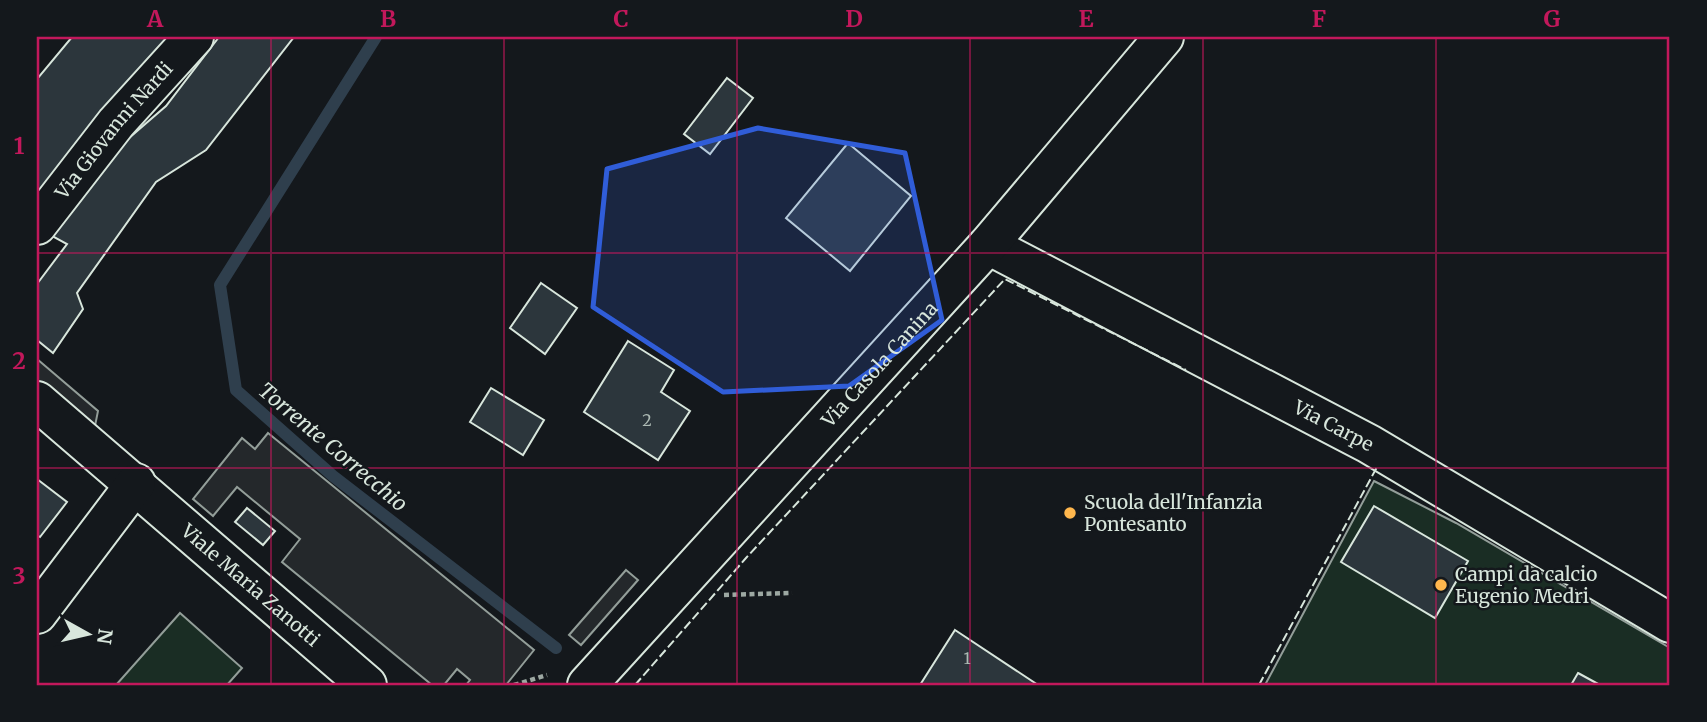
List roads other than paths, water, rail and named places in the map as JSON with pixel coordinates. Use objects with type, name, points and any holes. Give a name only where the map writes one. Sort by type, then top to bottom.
[{"type":"street","name":"Via Giovanni Nardi","points":[[37,225],[116,123],[194,37]]},
{"type":"street","name":"Via Casola Canina","points":[[587,685],[988,245],[1164,37]]},
{"type":"street","name":"Via Carpe","points":[[988,245],[1369,444],[1670,624]]},
{"type":"street","name":"Viale Maria Zanotti","points":[[37,401],[136,483],[367,685]]},
{"type":"street","points":[[37,614],[136,483]]},
{"type":"waterway","name":"Torrente Correcchio","points":[[376,37],[220,285],[236,390],[333,476],[556,648]]},
{"type":"place","name":"Scuola dell'Infanzia Pontesanto","points":[[1070,513]]},
{"type":"place","name":"Campi da calcio Eugenio Medri","points":[[1441,585]]}]
